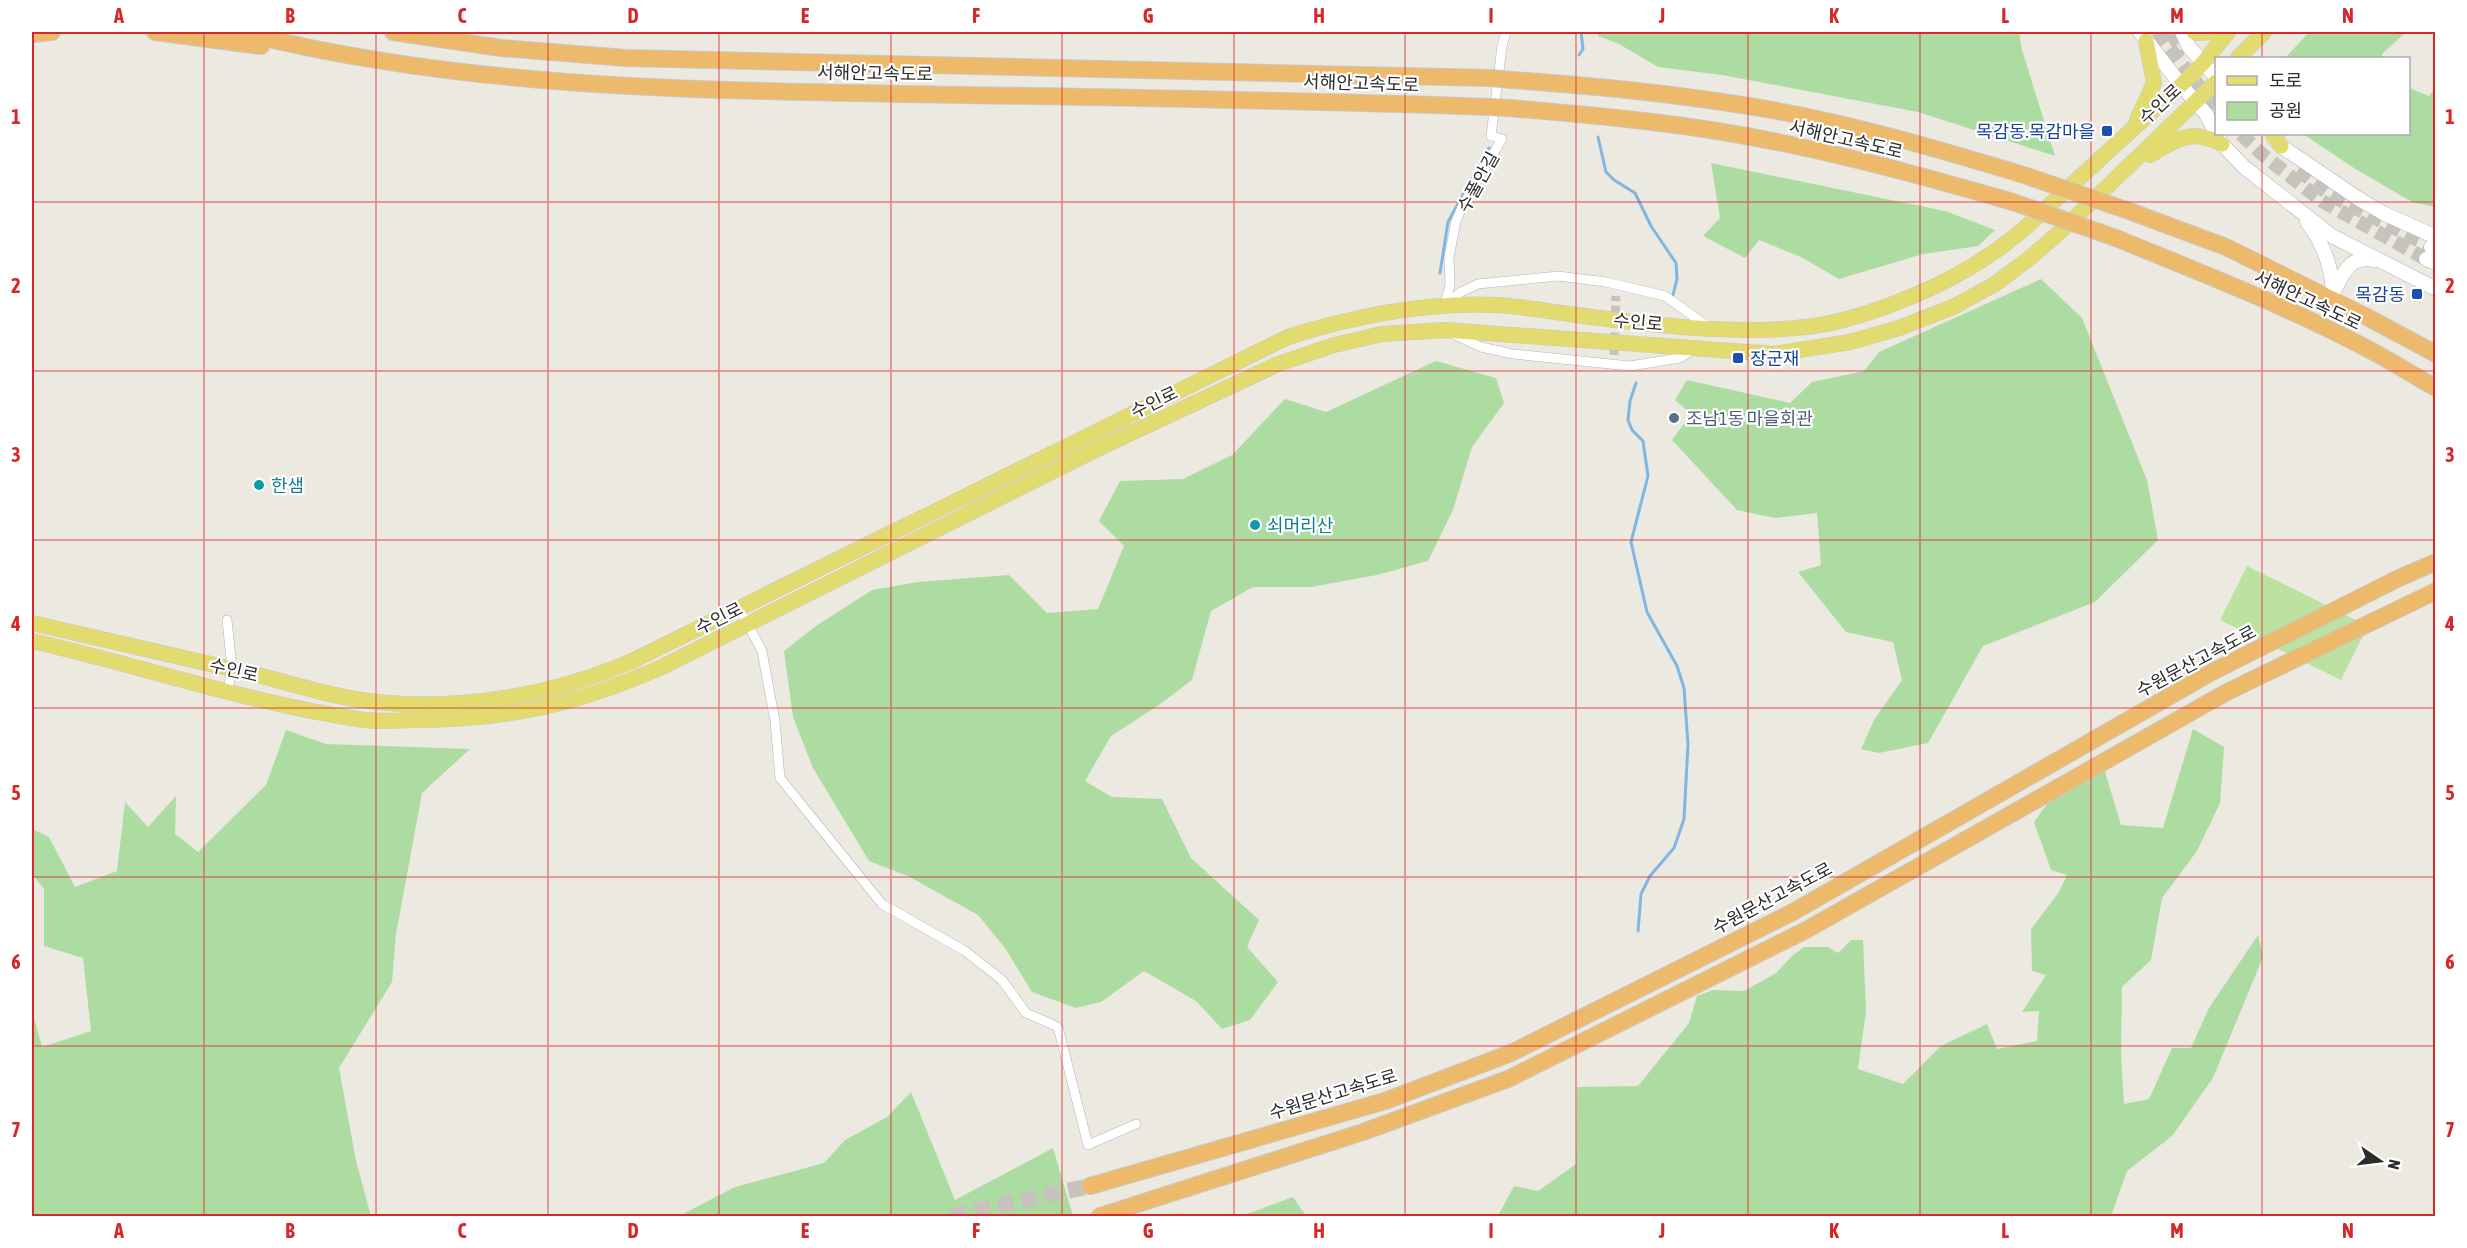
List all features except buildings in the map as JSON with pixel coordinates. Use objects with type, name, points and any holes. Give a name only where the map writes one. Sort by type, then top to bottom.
[{"type":"highway","points":[[32,34],[52,32]]},
{"type":"highway","points":[[154,32],[389,62]]},
{"type":"highway","name":"서해안고속도로","points":[[240,32],[389,62],[516,79],[644,87],[1298,100],[1490,107],[1579,114],[1717,131],[1844,156],[2013,202],[2116,238],[2305,319],[2367,349],[2436,388]]},
{"type":"highway","name":"서해안고속도로","points":[[393,32],[501,48],[626,58],[1491,78],[1583,85],[1731,103],[1857,129],[1941,150],[2024,175],[2132,212],[2226,247],[2436,354]]},
{"type":"highway","points":[[453,32],[501,48]]},
{"type":"highway","name":"수원문산고속도로","points":[[1090,1186],[1385,1101],[1510,1053],[1793,912],[2212,672],[2399,578],[2436,562]]},
{"type":"highway","points":[[1100,1216],[1363,1132],[1508,1079],[1808,929],[2227,692],[2436,591]]},
{"type":"main road","points":[[2182,32],[2189,47],[2215,75]]},
{"type":"main road","points":[[2194,32],[2213,32]]},
{"type":"main road","name":"수인로","points":[[32,623],[368,701],[428,704],[478,701],[557,688],[595,677],[632,662],[1288,337],[1335,322],[1389,311],[1443,306],[1496,305],[1593,317],[1710,327],[1781,328],[1816,326],[1890,305],[1978,262],[2013,238],[2181,85],[2203,63],[2228,32]]},
{"type":"main road","points":[[2239,57],[2266,32]]},
{"type":"main road","points":[[2254,57],[2266,32]]},
{"type":"main road","points":[[2143,36],[2206,114],[2215,131]]},
{"type":"main road","points":[[2130,131],[2154,83],[2143,36]]},
{"type":"main road","name":"수인로","points":[[32,641],[228,690],[366,720],[480,718],[559,705],[602,692],[662,667],[1095,450],[1278,364],[1334,345],[1382,333],[1445,330],[1774,354],[1850,342],[1899,328],[1953,307],[1995,284],[2031,257],[2215,84]]},
{"type":"main road","points":[[2125,171],[2175,141],[2192,135],[2207,136],[2222,144]]},
{"type":"main road","points":[[2217,135],[2222,144],[2244,167],[2332,236],[2436,289]]},
{"type":"main road","points":[[2275,138],[2433,251]]},
{"type":"main road","points":[[2294,206],[2318,236],[2332,274],[2332,293],[2351,264],[2363,258],[2382,261]]},
{"type":"street","name":"수풀안길","points":[[1443,306],[1450,285],[1449,257],[1456,221],[1502,138],[1491,136],[1502,46],[1506,32]]},
{"type":"street","points":[[1443,306],[1461,292],[1478,284],[1558,276],[1617,285],[1665,296],[1710,327]]},
{"type":"street","points":[[1616,296],[1617,285]]},
{"type":"street","points":[[1445,330],[1481,347],[1513,354],[1613,359],[1630,366],[1680,358],[1694,349]]},
{"type":"street","points":[[739,608],[762,651],[775,721],[780,778],[882,904],[965,951],[1002,980],[1026,1013],[1058,1027],[1088,1145],[1136,1124]]},
{"type":"street","points":[[227,621],[232,669],[228,690]]},
{"type":"green space","points":[[1599,32],[2019,32],[2022,50],[2055,156],[1918,112],[1722,75],[1658,67],[1619,44],[1598,36]]},
{"type":"green space","points":[[2309,32],[2406,32],[2382,54],[2382,57],[2286,57]]},
{"type":"green space","points":[[2410,88],[2429,96],[2435,88],[2435,207],[2412,202],[2354,168],[2304,135],[2410,135]]},
{"type":"green space","points":[[1711,163],[1945,211],[1995,230],[1978,246],[1923,254],[1839,279],[1801,257],[1759,240],[1745,258],[1703,236],[1720,218]]},
{"type":"green space","points":[[2041,279],[2082,318],[2147,480],[2158,540],[2095,602],[1983,646],[1928,743],[1879,753],[1861,749],[1874,720],[1902,680],[1893,642],[1846,632],[1798,572],[1821,565],[1817,513],[1775,518],[1737,510],[1672,440],[1691,414],[1675,400],[1687,380],[1790,403],[1812,382],[1864,371],[1879,352]]},
{"type":"green space","points":[[1436,361],[1496,378],[1504,403],[1472,447],[1453,510],[1428,561],[1377,575],[1311,587],[1253,587],[1211,611],[1192,680],[1111,736],[1085,781],[1112,797],[1162,799],[1191,858],[1259,920],[1247,947],[1278,982],[1250,1020],[1222,1029],[1196,1001],[1144,971],[1101,1002],[1076,1008],[1032,992],[1005,948],[978,915],[908,876],[869,861],[813,768],[793,717],[784,651],[816,626],[872,590],[918,582],[1009,575],[1047,613],[1098,609],[1124,546],[1099,521],[1120,481],[1183,479],[1232,455],[1285,399],[1326,412]]},
{"type":"green space","points":[[2247,566],[2368,626],[2341,680],[2220,620]]},
{"type":"green space","points":[[2193,729],[2224,747],[2220,803],[2197,851],[2162,898],[2151,960],[2122,987],[2121,1052],[2124,1104],[2149,1099],[2172,1048],[2191,1048],[2209,1008],[2258,935],[2263,957],[2213,1078],[2172,1136],[2127,1171],[2111,1216],[1498,1216],[1514,1186],[1538,1191],[1576,1164],[1577,1087],[1638,1086],[1689,1023],[1697,996],[1713,990],[1744,991],[1776,973],[1804,947],[1828,947],[1838,953],[1851,940],[1863,940],[1866,1011],[1858,1069],[1903,1084],[1941,1046],[1987,1024],[1997,1049],[2037,1041],[2039,1011],[2022,1012],[2046,975],[2032,971],[2031,929],[2059,892],[2067,875],[2051,870],[2034,822],[2066,777],[2103,765],[2121,825],[2163,828]]},
{"type":"green space","points":[[286,730],[326,744],[470,749],[422,793],[396,934],[392,982],[339,1068],[356,1161],[371,1216],[32,1216],[32,1010],[42,1047],[91,1031],[83,958],[44,946],[44,889],[32,874],[32,829],[49,837],[75,887],[117,871],[125,802],[148,827],[176,796],[175,834],[198,852],[266,785]]},
{"type":"green space","points":[[911,1092],[955,1200],[1053,1148],[1073,1216],[679,1216],[735,1187],[824,1163],[845,1140],[887,1117]]},
{"type":"green space","points":[[1293,1197],[1306,1216],[1242,1216]]},
{"type":"waterway","points":[[1579,55],[1583,49],[1581,32]]},
{"type":"waterway","points":[[1598,137],[1606,172],[1635,193],[1651,226],[1676,263],[1677,279],[1673,295]]},
{"type":"waterway","points":[[1440,273],[1448,222],[1489,148]]},
{"type":"waterway","points":[[1636,383],[1630,401],[1628,420],[1632,430],[1643,441],[1648,476],[1631,542],[1647,612],[1677,666],[1684,688],[1688,744],[1684,819],[1674,848],[1650,876],[1641,894],[1638,931]]},
{"type":"tunnel","points":[[2157,32],[2215,107]]},
{"type":"tunnel","points":[[2170,32],[2185,53]]},
{"type":"tunnel","points":[[2242,135],[2263,155],[2322,201],[2426,259]]},
{"type":"tunnel","points":[[2298,170],[2329,194],[2431,247]]},
{"type":"tunnel","points":[[1614,355],[1616,296]]},
{"type":"tunnel","points":[[951,1216],[1090,1186]]},
{"type":"place","name":"목감동.목감마을","points":[[2107,131]]},
{"type":"place","name":"목감동","points":[[2417,294]]},
{"type":"place","name":"장군재","points":[[1738,358]]},
{"type":"place","name":"조남1동 마을회관","points":[[1674,418]]},
{"type":"place","name":"한샘","points":[[259,485]]},
{"type":"place","name":"쇠머리산","points":[[1255,525]]}]
